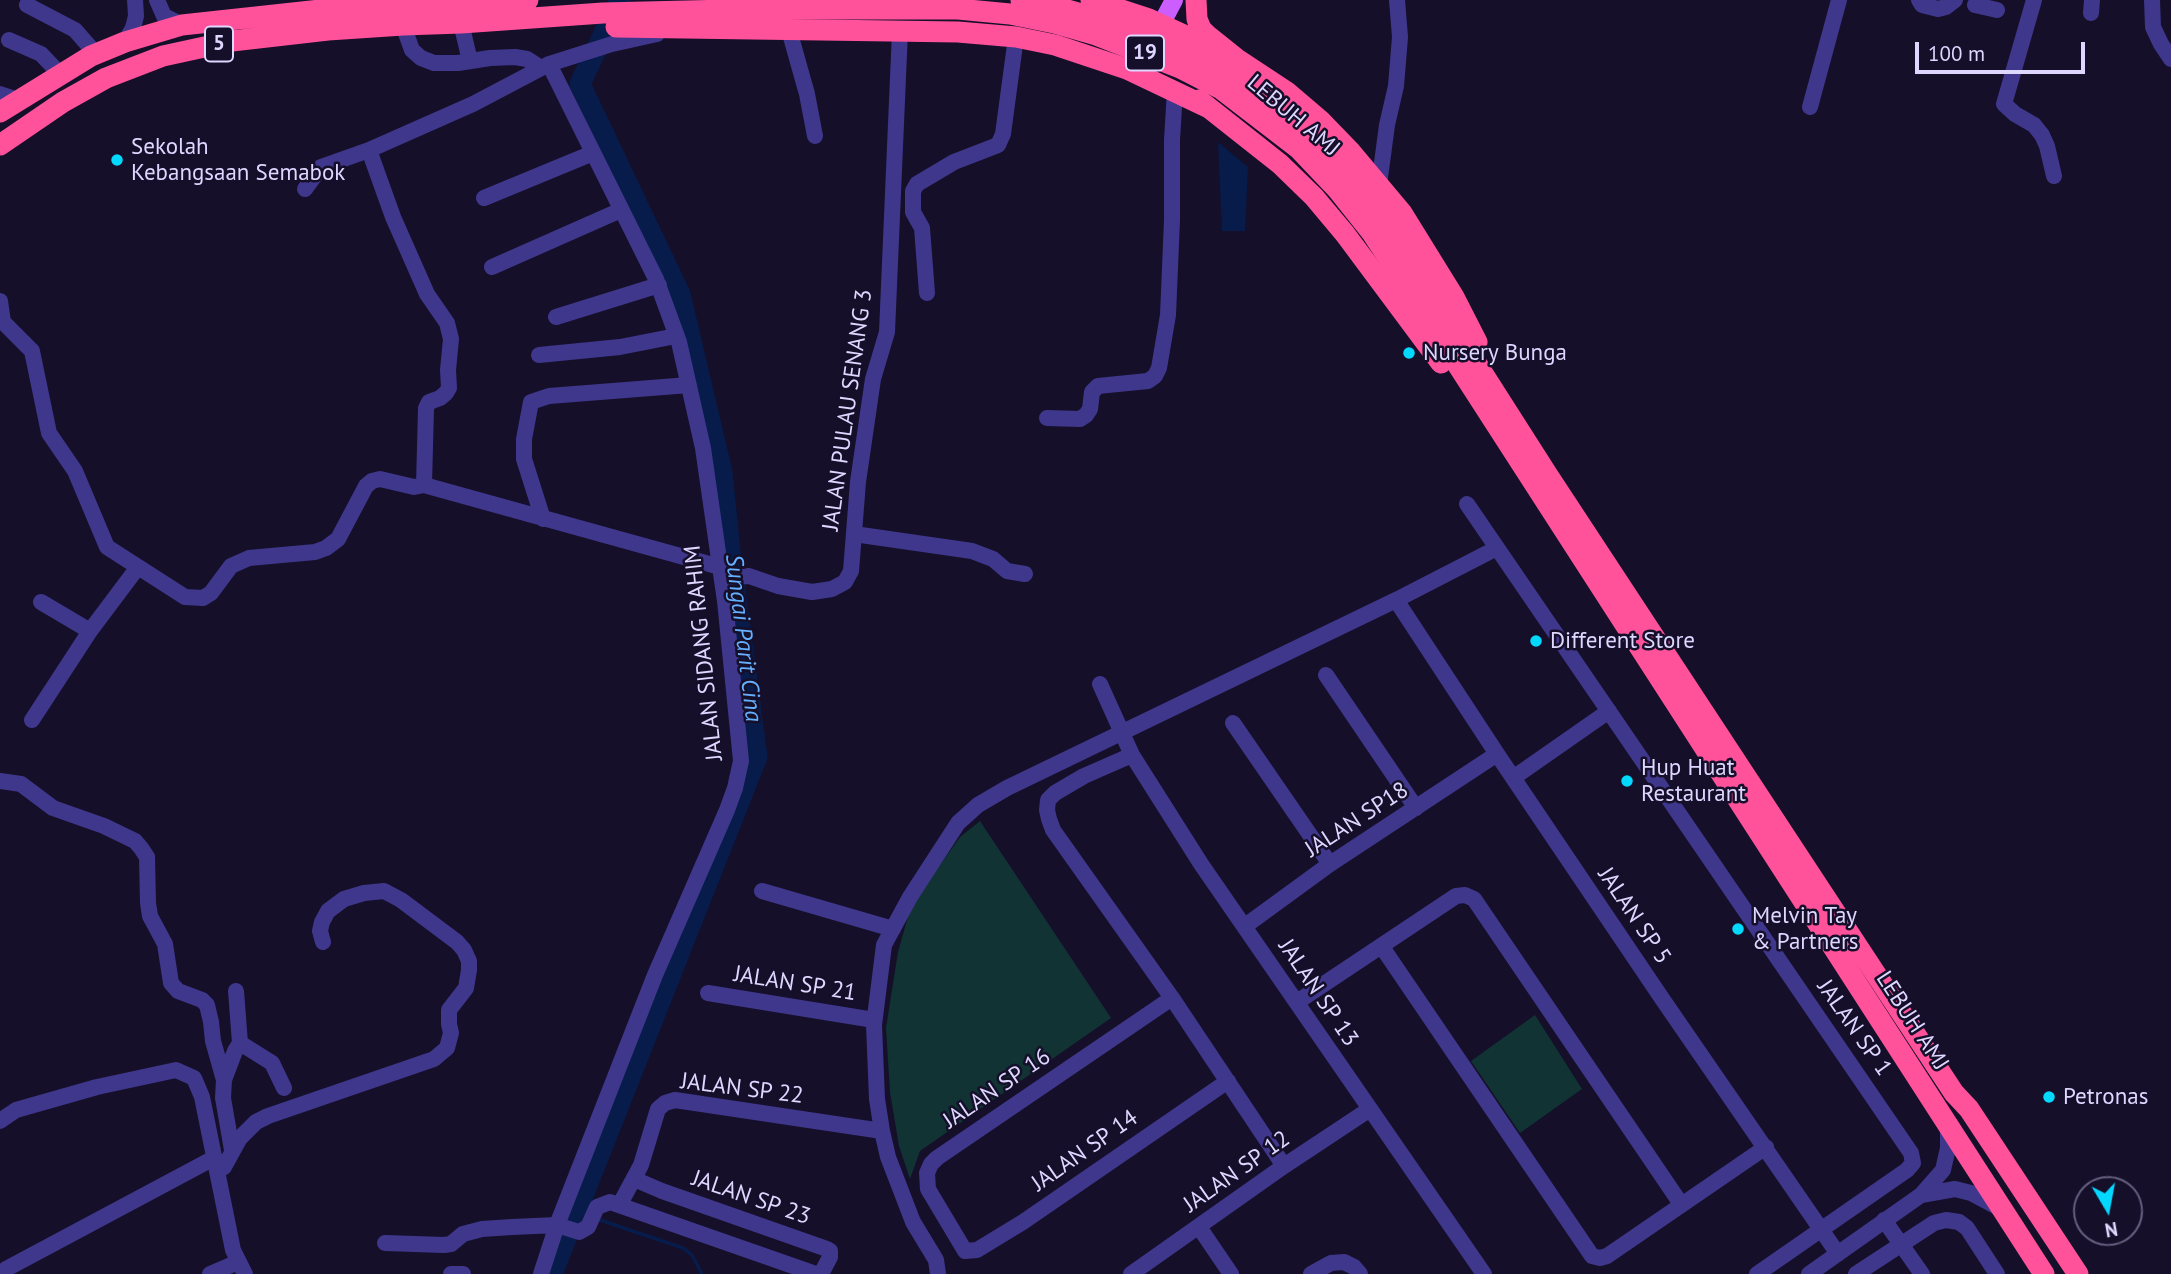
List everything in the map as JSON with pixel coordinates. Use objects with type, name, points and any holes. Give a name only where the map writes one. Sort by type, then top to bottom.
[{"type":"highway","name":"5","points":[[6,102],[125,41],[182,25],[320,10],[528,0]]},
{"type":"highway","name":"LEBUH AMJ","points":[[1021,0],[1054,6],[1149,36],[1229,74],[1271,102],[1311,136],[1354,179],[1389,227],[1426,301]]},
{"type":"highway","points":[[1089,0],[1155,22],[1237,59]]},
{"type":"highway","points":[[461,23],[958,32],[1016,37],[1084,48],[1102,41],[1108,27],[1106,16],[1089,0]]},
{"type":"highway","points":[[1196,0],[1197,19],[1201,29],[1237,59],[1287,92],[1321,121],[1402,213],[1454,297],[1540,477]]},
{"type":"highway","name":"LEBUH AMJ","points":[[610,25],[771,9],[958,9],[1010,14],[1096,35],[1180,68],[1221,89],[1299,149],[1337,189],[1426,301],[1540,477],[1948,1127],[2044,1274]]},
{"type":"highway","name":"5","points":[[0,145],[52,108],[106,78],[163,56],[232,41],[328,30],[461,23]]},
{"type":"highway","points":[[1055,45],[1134,71],[1209,108]]},
{"type":"highway","points":[[1237,59],[1200,47],[1189,50],[1177,66],[1179,81],[1184,88],[1280,164],[1314,197],[1407,318],[1540,477]]},
{"type":"highway","name":"LEBUH AMJ","points":[[1540,477],[2078,1274]]},
{"type":"main road","points":[[1134,71],[1155,22],[1161,0]]},
{"type":"main road","points":[[1155,22],[1174,0]]},
{"type":"street","points":[[125,41],[136,16],[135,0]]},
{"type":"street","points":[[157,0],[164,16],[182,25]]},
{"type":"street","points":[[1379,185],[1387,125],[1396,86],[1400,37],[1397,0]]},
{"type":"street","points":[[1810,107],[1839,0]]},
{"type":"street","points":[[1919,0],[1922,5],[1938,9],[1955,0]]},
{"type":"street","points":[[2034,0],[2004,104],[2034,125],[2042,135],[2054,176]]},
{"type":"street","points":[[2152,0],[2153,27],[2171,59]]},
{"type":"street","points":[[27,5],[75,30],[96,54]]},
{"type":"street","points":[[1975,8],[1997,10]]},
{"type":"street","points":[[461,23],[470,61]]},
{"type":"street","points":[[403,25],[412,50],[421,58],[434,63],[515,57],[545,66]]},
{"type":"street","points":[[305,189],[321,167],[369,150],[473,104],[545,66],[566,58],[610,25]]},
{"type":"street","points":[[789,30],[807,94],[815,136]]},
{"type":"street","name":"JALAN PULAU SENANG 3","points":[[138,567],[185,597],[203,598],[211,593],[231,566],[249,558],[315,552],[326,548],[338,539],[366,486],[380,479],[414,487],[424,485],[728,575],[750,576],[778,586],[812,592],[832,589],[845,582],[851,571],[858,482],[873,379],[887,332],[900,31]]},
{"type":"street","points":[[927,293],[922,228],[913,212],[913,191],[917,184],[954,162],[998,145],[1003,134],[1016,37]]},
{"type":"street","points":[[9,40],[41,54],[60,74]]},
{"type":"street","name":"JALAN SIDANG RAHIM","points":[[541,1274],[565,1228],[655,975],[727,810],[741,761],[728,575],[703,448],[676,336],[659,285],[593,153],[545,66]]},
{"type":"street","points":[[1047,418],[1080,419],[1090,409],[1094,389],[1103,384],[1148,381],[1155,376],[1159,368],[1168,315],[1175,90]]},
{"type":"street","points":[[369,150],[393,217],[427,294],[447,323],[451,339],[447,370],[449,388],[440,398],[429,402],[426,408],[424,485]]},
{"type":"street","points":[[484,198],[593,153]]},
{"type":"street","points":[[492,267],[621,210]]},
{"type":"street","points":[[556,317],[659,285]]},
{"type":"street","points":[[0,300],[3,323],[32,351],[49,433],[75,471],[107,547],[138,567],[90,631],[33,720]]},
{"type":"street","points":[[539,355],[594,350],[676,336]]},
{"type":"street","points":[[543,519],[524,459],[524,439],[531,402],[549,396],[689,385]]},
{"type":"street","name":"JALAN SP 1","points":[[1467,504],[1911,1153],[1913,1163],[1907,1170],[1821,1231]]},
{"type":"street","points":[[854,534],[972,551],[993,559],[1007,571],[1025,574]]},
{"type":"street","points":[[938,1274],[936,1260],[913,1222],[888,1157],[877,1099],[874,1020],[884,945],[910,897],[958,823],[978,805],[1007,788],[1396,600],[1497,548]]},
{"type":"street","name":"JALAN SP 5","points":[[1396,600],[1663,1000],[1838,1254]]},
{"type":"street","points":[[41,602],[90,631]]},
{"type":"street","points":[[1326,675],[1416,808]]},
{"type":"street","name":"JALAN SP 13","points":[[1100,684],[1132,755],[1201,864],[1484,1274]]},
{"type":"street","points":[[1513,778],[1609,711]]},
{"type":"street","points":[[1233,723],[1330,864]]},
{"type":"street","name":"JALAN SP18","points":[[1245,926],[1330,864],[1497,754]]},
{"type":"street","points":[[1132,755],[1084,776],[1055,793],[1048,800],[1047,810],[1053,830],[1172,998],[1284,1166]]},
{"type":"street","points":[[0,781],[21,784],[53,808],[104,826],[135,841],[141,848],[147,857],[150,916],[165,944],[171,984],[178,991],[202,1000],[207,1005],[212,1041],[224,1080]]},
{"type":"street","points":[[1,1274],[6,1269],[215,1165],[224,1167],[232,1150],[247,1130],[268,1116],[442,1054],[450,1041],[449,1010],[466,988],[469,970],[469,961],[457,942],[401,900],[384,891],[344,899],[328,911],[320,931],[323,942]]},
{"type":"street","points":[[762,891],[893,929]]},
{"type":"street","points":[[1297,1002],[1456,896],[1465,895],[1474,899],[1681,1204]]},
{"type":"street","points":[[1382,947],[1592,1256],[1607,1256],[1766,1147]]},
{"type":"street","points":[[232,1150],[223,1098],[224,1080],[240,1043],[236,991]]},
{"type":"street","name":"JALAN SP 21","points":[[708,993],[874,1020]]},
{"type":"street","name":"JALAN SP 16","points":[[965,1251],[928,1189],[927,1173],[931,1164],[1172,998]]},
{"type":"street","points":[[240,1043],[272,1063],[284,1088]]},
{"type":"street","points":[[0,1121],[16,1110],[97,1087],[176,1070],[194,1078],[202,1097],[233,1250],[242,1268],[210,1274]]},
{"type":"street","name":"JALAN SP 14","points":[[965,1251],[977,1251],[1023,1222],[1228,1082]]},
{"type":"street","name":"JALAN SP 22","points":[[620,1204],[641,1165],[658,1109],[664,1103],[675,1100],[882,1131]]},
{"type":"street","name":"JALAN SP 12","points":[[1131,1274],[1370,1109]]},
{"type":"street","points":[[1809,1274],[1921,1195],[1943,1170],[1948,1148],[1948,1127]]},
{"type":"street","name":"JALAN SP 23","points":[[634,1179],[827,1249],[831,1257],[821,1274]]},
{"type":"street","points":[[1921,1195],[1955,1189],[1971,1193],[2003,1210]]},
{"type":"street","points":[[386,1243],[451,1244],[463,1234],[482,1229],[585,1230],[597,1207],[610,1202],[816,1274]]},
{"type":"street","points":[[1884,1220],[1922,1274]]},
{"type":"street","points":[[1856,1274],[1934,1223],[1946,1220],[1958,1222],[1967,1228],[1997,1274]]},
{"type":"street","points":[[1199,1227],[1231,1274]]},
{"type":"street","points":[[1757,1274],[1821,1231]]},
{"type":"street","points":[[1311,1274],[1331,1264],[1344,1262],[1360,1274]]},
{"type":"street","points":[[451,1274],[463,1274]]},
{"type":"green space","points":[[980,821],[1111,1018],[920,1151],[910,1179],[899,1146],[890,1092],[886,1028],[898,952],[911,906],[960,837]]},
{"type":"green space","points":[[1535,1015],[1582,1089],[1520,1133],[1471,1061]]},
{"type":"water","points":[[1218,142],[1248,167],[1245,231],[1222,231]]},
{"type":"waterway","name":"Sungai Parit Cina","points":[[552,1274],[757,757],[722,472],[680,294],[580,84],[620,0]]},
{"type":"waterway","points":[[597,1219],[683,1248],[692,1255],[702,1274]]},
{"type":"place","name":"Sekolah Kebangsaan Semabok","points":[[117,160]]},
{"type":"place","name":"Nursery Bunga","points":[[1409,353]]},
{"type":"place","name":"Different Store","points":[[1536,641]]},
{"type":"place","name":"Hup Huat Restaurant","points":[[1627,781]]},
{"type":"place","name":"Melvin Tay & Partners","points":[[1738,929]]},
{"type":"place","name":"Petronas","points":[[2049,1097]]}]
